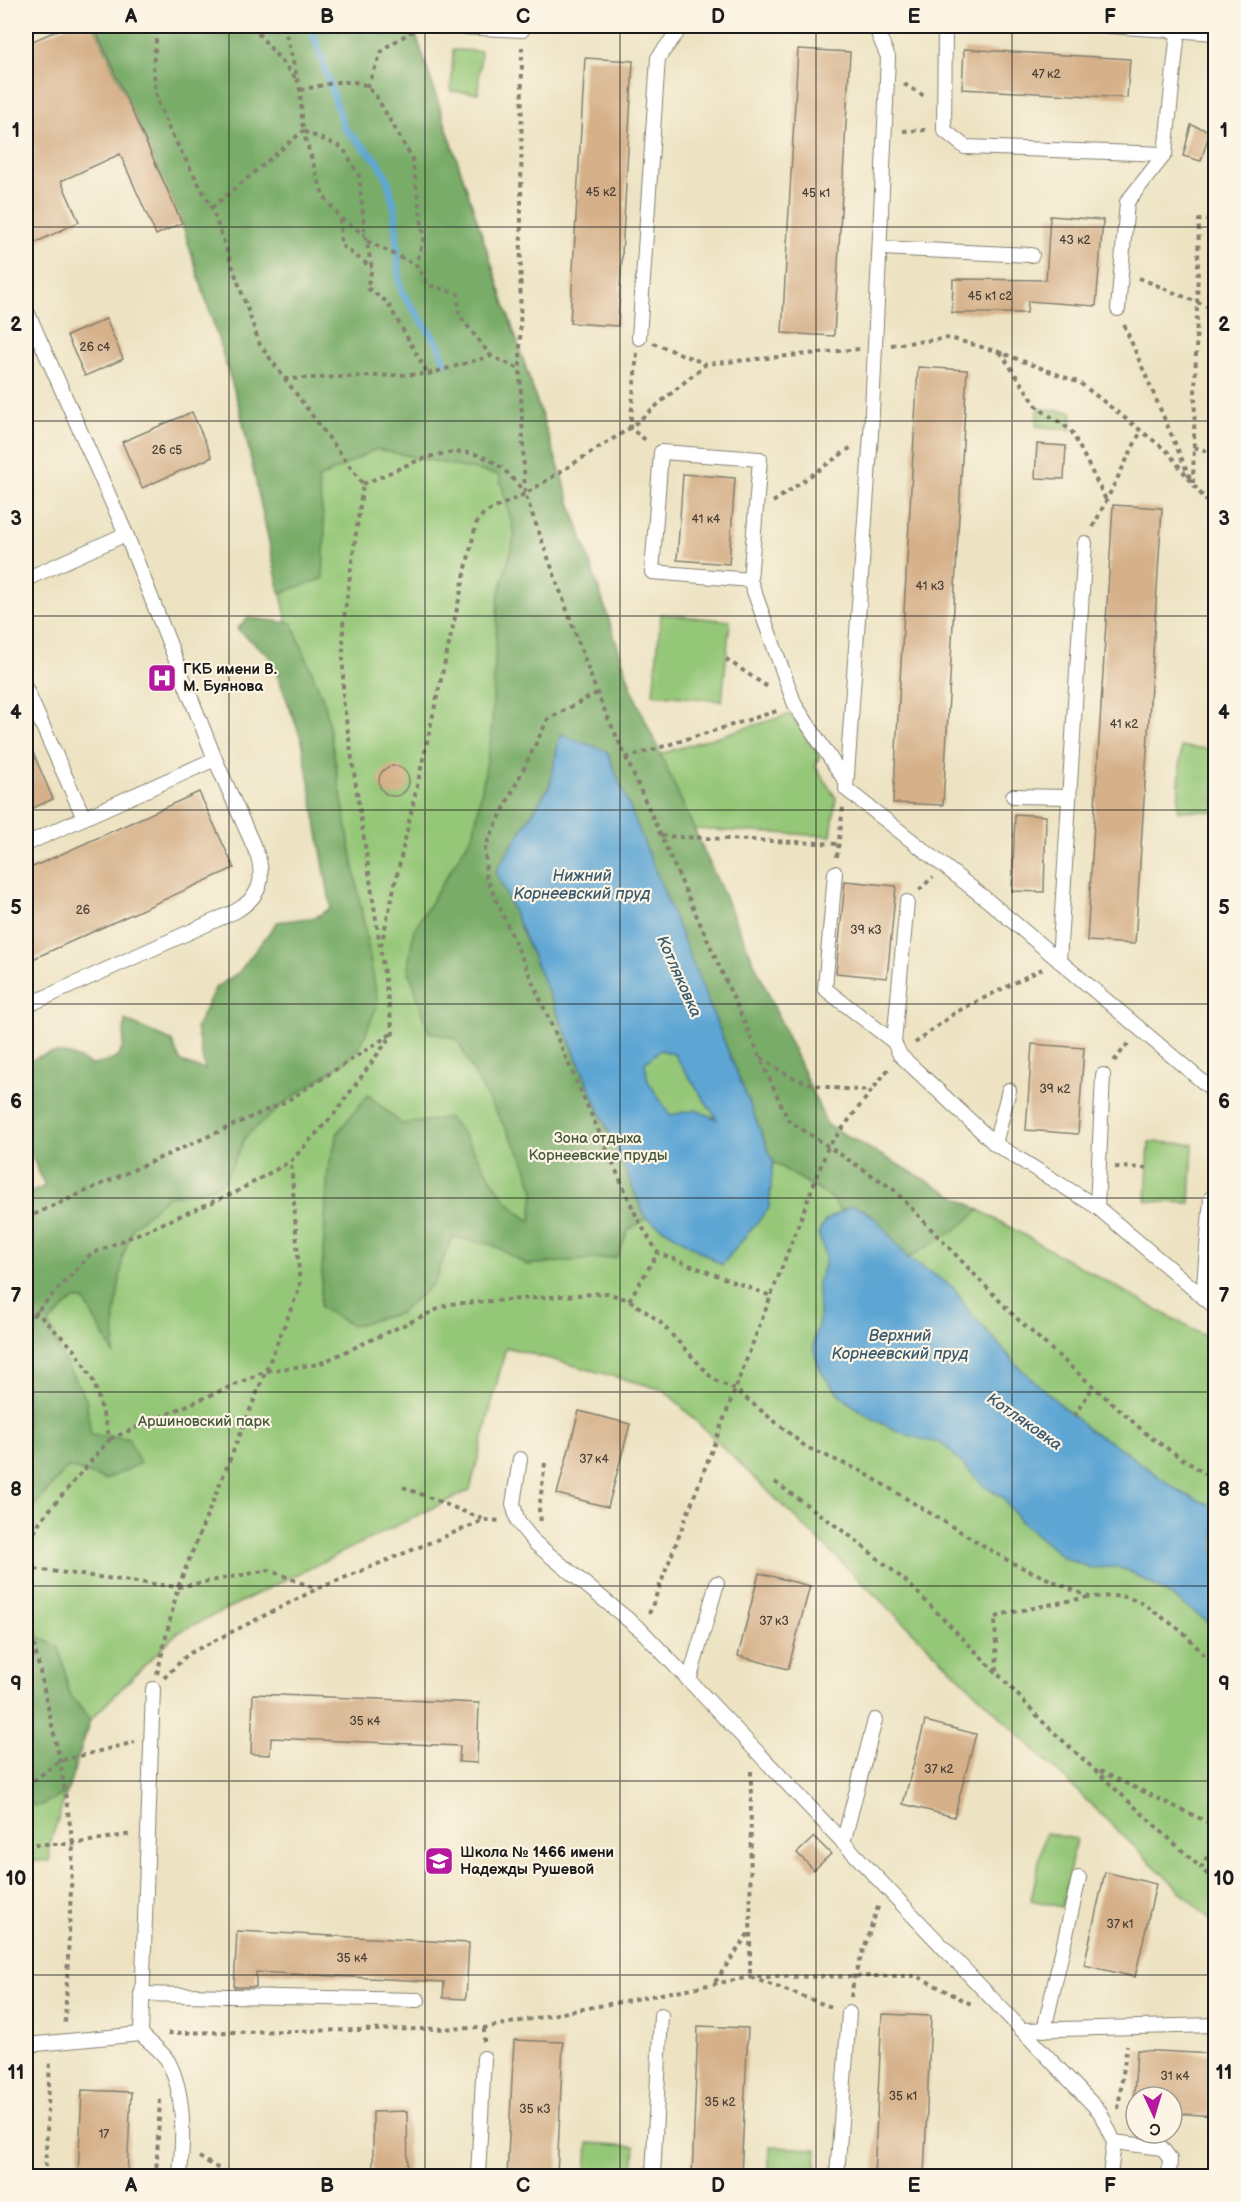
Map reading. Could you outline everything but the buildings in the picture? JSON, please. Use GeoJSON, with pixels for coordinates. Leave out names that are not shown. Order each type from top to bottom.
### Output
{"type":"FeatureCollection","features":[{"type":"Feature","properties":{"kind":"lane"},"geometry":{"type":"LineString","coordinates":[[438,26],[522,28]]}},
{"type":"Feature","properties":{"kind":"lane"},"geometry":{"type":"LineString","coordinates":[[639,338],[658,58],[682,26]]}},
{"type":"Feature","properties":{"kind":"lane"},"geometry":{"type":"LineString","coordinates":[[845,784],[871,434],[885,131],[888,57],[876,26]]}},
{"type":"Feature","properties":{"kind":"lane"},"geometry":{"type":"LineString","coordinates":[[945,26],[944,130],[965,147],[1165,154]]}},
{"type":"Feature","properties":{"kind":"lane"},"geometry":{"type":"LineString","coordinates":[[1108,26],[1215,33]]}},
{"type":"Feature","properties":{"kind":"lane"},"geometry":{"type":"LineString","coordinates":[[1118,309],[1127,202],[1165,154],[1178,31]]}},
{"type":"Feature","properties":{"kind":"lane"},"geometry":{"type":"LineString","coordinates":[[880,248],[1032,255]]}},
{"type":"Feature","properties":{"kind":"lane"},"geometry":{"type":"LineString","coordinates":[[26,309],[126,534],[215,759],[258,856],[262,872],[260,888],[251,902],[26,1006]]}},
{"type":"Feature","properties":{"kind":"lane"},"geometry":{"type":"LineString","coordinates":[[750,580],[651,572],[661,452],[760,459],[750,580],[795,705],[845,784],[1215,1093]]}},
{"type":"Feature","properties":{"kind":"lane"},"geometry":{"type":"LineString","coordinates":[[26,579],[126,534]]}},
{"type":"Feature","properties":{"kind":"lane"},"geometry":{"type":"LineString","coordinates":[[1059,961],[1084,543]]}},
{"type":"Feature","properties":{"kind":"lane"},"geometry":{"type":"LineString","coordinates":[[26,689],[84,818]]}},
{"type":"Feature","properties":{"kind":"lane"},"geometry":{"type":"LineString","coordinates":[[26,844],[215,759]]}},
{"type":"Feature","properties":{"kind":"lane"},"geometry":{"type":"LineString","coordinates":[[1013,796],[1069,797]]}},
{"type":"Feature","properties":{"kind":"lane"},"geometry":{"type":"LineString","coordinates":[[835,873],[825,989],[897,1048],[995,1144],[1097,1207],[1215,1308]]}},
{"type":"Feature","properties":{"kind":"lane"},"geometry":{"type":"LineString","coordinates":[[897,1048],[907,902]]}},
{"type":"Feature","properties":{"kind":"lane"},"geometry":{"type":"LineString","coordinates":[[1097,1207],[1103,1075]]}},
{"type":"Feature","properties":{"kind":"lane"},"geometry":{"type":"LineString","coordinates":[[995,1144],[1009,1090]]}},
{"type":"Feature","properties":{"kind":"lane"},"geometry":{"type":"LineString","coordinates":[[1203,1297],[1210,1198]]}},
{"type":"Feature","properties":{"kind":"lane"},"geometry":{"type":"LineString","coordinates":[[520,1460],[513,1504],[518,1522],[535,1543],[642,1631],[1100,2112],[1114,2142],[1110,2176]]}},
{"type":"Feature","properties":{"kind":"lane"},"geometry":{"type":"LineString","coordinates":[[689,1681],[717,1583]]}},
{"type":"Feature","properties":{"kind":"lane"},"geometry":{"type":"LineString","coordinates":[[153,1689],[141,2034],[167,2059],[179,2089],[183,2147],[180,2176]]}},
{"type":"Feature","properties":{"kind":"lane"},"geometry":{"type":"LineString","coordinates":[[843,1843],[874,1720]]}},
{"type":"Feature","properties":{"kind":"lane"},"geometry":{"type":"LineString","coordinates":[[1044,2030],[1079,1878]]}},
{"type":"Feature","properties":{"kind":"lane"},"geometry":{"type":"LineString","coordinates":[[141,1994],[418,2000]]}},
{"type":"Feature","properties":{"kind":"lane"},"geometry":{"type":"LineString","coordinates":[[837,2176],[849,2013]]}},
{"type":"Feature","properties":{"kind":"lane"},"geometry":{"type":"LineString","coordinates":[[653,2176],[661,2015]]}},
{"type":"Feature","properties":{"kind":"lane"},"geometry":{"type":"LineString","coordinates":[[1022,2030],[1215,2025]]}},
{"type":"Feature","properties":{"kind":"lane"},"geometry":{"type":"LineString","coordinates":[[26,2044],[141,2034]]}},
{"type":"Feature","properties":{"kind":"lane"},"geometry":{"type":"LineString","coordinates":[[478,2176],[484,2058]]}},
{"type":"Feature","properties":{"kind":"lane"},"geometry":{"type":"LineString","coordinates":[[1114,2142],[1162,2148],[1170,2159],[1169,2176]]}},
{"type":"Feature","properties":{"kind":"path"},"geometry":{"type":"LineString","coordinates":[[26,1323],[91,1254],[236,1192],[291,1161],[335,1113],[393,1033],[343,699],[343,625],[363,484],[260,345],[212,208],[170,132],[157,100],[153,65],[158,26]]}},
{"type":"Feature","properties":{"kind":"path"},"geometry":{"type":"LineString","coordinates":[[252,26],[298,82]]}},
{"type":"Feature","properties":{"kind":"path"},"geometry":{"type":"LineString","coordinates":[[284,26],[300,90],[303,131],[323,195],[340,218],[365,235]]}},
{"type":"Feature","properties":{"kind":"path"},"geometry":{"type":"LineString","coordinates":[[368,87],[383,49],[421,26]]}},
{"type":"Feature","properties":{"kind":"path"},"geometry":{"type":"LineString","coordinates":[[522,28],[520,369],[525,494],[597,693],[788,1120],[893,1189],[1015,1317],[1150,1437],[1215,1481]]}},
{"type":"Feature","properties":{"kind":"path"},"geometry":{"type":"LineString","coordinates":[[887,73],[944,109]]}},
{"type":"Feature","properties":{"kind":"path"},"geometry":{"type":"LineString","coordinates":[[300,90],[338,82],[355,82],[368,87],[376,96],[412,158],[424,237],[416,265]]}},
{"type":"Feature","properties":{"kind":"path"},"geometry":{"type":"LineString","coordinates":[[885,131],[944,130]]}},
{"type":"Feature","properties":{"kind":"path"},"geometry":{"type":"LineString","coordinates":[[212,208],[293,137],[303,131]]}},
{"type":"Feature","properties":{"kind":"path"},"geometry":{"type":"LineString","coordinates":[[303,131],[343,148],[359,176],[365,235],[372,268],[367,288],[387,302],[428,374]]}},
{"type":"Feature","properties":{"kind":"path"},"geometry":{"type":"LineString","coordinates":[[340,218],[341,245],[372,268]]}},
{"type":"Feature","properties":{"kind":"path"},"geometry":{"type":"LineString","coordinates":[[1193,484],[1199,220],[1215,221]]}},
{"type":"Feature","properties":{"kind":"path"},"geometry":{"type":"LineString","coordinates":[[366,241],[416,265],[428,285],[458,294],[459,315],[491,356],[520,369]]}},
{"type":"Feature","properties":{"kind":"path"},"geometry":{"type":"LineString","coordinates":[[1121,270],[1215,310]]}},
{"type":"Feature","properties":{"kind":"path"},"geometry":{"type":"LineString","coordinates":[[1118,309],[1193,484]]}},
{"type":"Feature","properties":{"kind":"path"},"geometry":{"type":"LineString","coordinates":[[630,428],[639,338],[706,364],[875,348],[950,338],[999,352],[1080,383],[1167,452],[1215,513]]}},
{"type":"Feature","properties":{"kind":"path"},"geometry":{"type":"LineString","coordinates":[[999,352],[1038,408],[1071,430],[1107,500]]}},
{"type":"Feature","properties":{"kind":"path"},"geometry":{"type":"LineString","coordinates":[[283,379],[428,374],[491,356]]}},
{"type":"Feature","properties":{"kind":"path"},"geometry":{"type":"LineString","coordinates":[[380,950],[476,524],[484,513],[525,494],[630,428],[706,364]]}},
{"type":"Feature","properties":{"kind":"path"},"geometry":{"type":"LineString","coordinates":[[630,428],[661,452]]}},
{"type":"Feature","properties":{"kind":"path"},"geometry":{"type":"LineString","coordinates":[[1084,543],[1141,431]]}},
{"type":"Feature","properties":{"kind":"path"},"geometry":{"type":"LineString","coordinates":[[755,514],[871,434]]}},
{"type":"Feature","properties":{"kind":"path"},"geometry":{"type":"LineString","coordinates":[[1194,447],[1215,454]]}},
{"type":"Feature","properties":{"kind":"path"},"geometry":{"type":"LineString","coordinates":[[363,484],[440,452],[463,452],[484,456],[504,470],[525,494]]}},
{"type":"Feature","properties":{"kind":"path"},"geometry":{"type":"LineString","coordinates":[[726,659],[795,705]]}},
{"type":"Feature","properties":{"kind":"path"},"geometry":{"type":"LineString","coordinates":[[597,693],[548,719],[485,847],[486,877],[638,1220],[658,1253],[771,1296]]}},
{"type":"Feature","properties":{"kind":"path"},"geometry":{"type":"LineString","coordinates":[[626,759],[795,705]]}},
{"type":"Feature","properties":{"kind":"path"},"geometry":{"type":"LineString","coordinates":[[835,873],[845,784]]}},
{"type":"Feature","properties":{"kind":"path"},"geometry":{"type":"LineString","coordinates":[[661,836],[839,844]]}},
{"type":"Feature","properties":{"kind":"path"},"geometry":{"type":"LineString","coordinates":[[907,902],[945,866]]}},
{"type":"Feature","properties":{"kind":"path"},"geometry":{"type":"LineString","coordinates":[[642,1631],[828,1147],[871,1091],[897,1048],[956,1012],[1059,961]]}},
{"type":"Feature","properties":{"kind":"path"},"geometry":{"type":"LineString","coordinates":[[1103,1075],[1140,1029]]}},
{"type":"Feature","properties":{"kind":"path"},"geometry":{"type":"LineString","coordinates":[[26,1218],[287,1101],[393,1033]]}},
{"type":"Feature","properties":{"kind":"path"},"geometry":{"type":"LineString","coordinates":[[759,1055],[786,1076],[803,1082],[820,1087],[871,1091]]}},
{"type":"Feature","properties":{"kind":"path"},"geometry":{"type":"LineString","coordinates":[[153,1689],[178,1587],[300,1287],[291,1161]]}},
{"type":"Feature","properties":{"kind":"path"},"geometry":{"type":"LineString","coordinates":[[1099,1167],[1148,1168]]}},
{"type":"Feature","properties":{"kind":"path"},"geometry":{"type":"LineString","coordinates":[[629,1300],[658,1253]]}},
{"type":"Feature","properties":{"kind":"path"},"geometry":{"type":"LineString","coordinates":[[26,1549],[40,1521],[110,1439],[266,1371],[319,1364],[449,1304],[606,1293],[629,1300],[659,1322],[713,1379],[736,1390],[806,1447],[861,1471],[1012,1563],[1089,1597]]}},
{"type":"Feature","properties":{"kind":"path"},"geometry":{"type":"LineString","coordinates":[[26,1313],[35,1311]]}},
{"type":"Feature","properties":{"kind":"path"},"geometry":{"type":"LineString","coordinates":[[35,1311],[75,1350],[94,1383],[110,1439]]}},
{"type":"Feature","properties":{"kind":"path"},"geometry":{"type":"LineString","coordinates":[[1074,1416],[1094,1385]]}},
{"type":"Feature","properties":{"kind":"path"},"geometry":{"type":"LineString","coordinates":[[775,1482],[850,1536],[908,1583],[1046,1725],[1215,1883]]}},
{"type":"Feature","properties":{"kind":"path"},"geometry":{"type":"LineString","coordinates":[[403,1487],[485,1520],[518,1522]]}},
{"type":"Feature","properties":{"kind":"path"},"geometry":{"type":"LineString","coordinates":[[153,1689],[188,1653],[317,1589],[485,1520]]}},
{"type":"Feature","properties":{"kind":"path"},"geometry":{"type":"LineString","coordinates":[[26,1568],[178,1587],[270,1570],[317,1589]]}},
{"type":"Feature","properties":{"kind":"path"},"geometry":{"type":"LineString","coordinates":[[997,1673],[994,1618],[1003,1614],[1089,1597],[1122,1596],[1139,1601],[1183,1632],[1215,1668]]}},
{"type":"Feature","properties":{"kind":"path"},"geometry":{"type":"LineString","coordinates":[[26,1609],[60,1761],[73,1844],[45,2176]]}},
{"type":"Feature","properties":{"kind":"path"},"geometry":{"type":"LineString","coordinates":[[26,1786],[60,1761],[151,1738]]}},
{"type":"Feature","properties":{"kind":"path"},"geometry":{"type":"LineString","coordinates":[[750,1977],[751,1746]]}},
{"type":"Feature","properties":{"kind":"path"},"geometry":{"type":"LineString","coordinates":[[1096,1770],[1215,1826]]}},
{"type":"Feature","properties":{"kind":"path"},"geometry":{"type":"LineString","coordinates":[[26,1844],[73,1844],[148,1831]]}},
{"type":"Feature","properties":{"kind":"path"},"geometry":{"type":"LineString","coordinates":[[1201,1868],[1215,1841]]}},
{"type":"Feature","properties":{"kind":"path"},"geometry":{"type":"LineString","coordinates":[[750,1977],[849,2013],[854,1978],[885,1886]]}},
{"type":"Feature","properties":{"kind":"path"},"geometry":{"type":"LineString","coordinates":[[715,1983],[750,1931]]}},
{"type":"Feature","properties":{"kind":"path"},"geometry":{"type":"LineString","coordinates":[[141,2034],[484,2028],[750,1977],[917,1976],[980,2009]]}},
{"type":"Feature","properties":{"kind":"path"},"geometry":{"type":"LineString","coordinates":[[1114,2142],[1127,2039]]}},
{"type":"Feature","properties":{"kind":"path"},"geometry":{"type":"LineString","coordinates":[[156,2176],[161,2089]]}},
{"type":"Feature","properties":{"kind":"path"},"geometry":{"type":"LineString","coordinates":[[183,2147],[231,2176]]}},
{"type":"Feature","properties":{"kind":"green space"},"geometry":{"type":"Polygon","coordinates":[[[94,26],[413,26],[633,693],[660,754],[791,714],[820,757],[815,766],[836,798],[831,836],[694,829],[827,1125],[1215,1342],[1215,1925],[664,1390],[506,1347],[470,1490],[177,1633],[90,1720],[49,1847],[50,1861],[26,1860],[26,1203],[372,1006],[240,409],[182,223],[94,26]]]}},
{"type":"Feature","properties":{"kind":"green space","name":"Зона отдыха Корнеевские пруды"},"geometry":{"type":"Polygon","coordinates":[[[94,26],[413,26],[633,693],[827,1125],[980,1210],[953,1232],[908,1258],[869,1215],[852,1206],[840,1211],[833,1199],[773,1162],[607,752],[560,734],[550,785],[496,871],[646,1218],[628,1231],[617,1257],[527,1265],[493,1245],[452,1237],[434,1283],[400,1313],[352,1326],[320,1307],[328,1169],[338,1132],[368,1095],[402,1124],[449,1118],[460,1130],[507,1201],[531,1221],[534,1191],[523,1158],[476,1078],[457,1039],[429,1032],[408,968],[414,929],[474,832],[491,739],[498,598],[515,535],[499,475],[376,449],[318,479],[325,532],[323,579],[280,593],[240,409],[182,223],[94,26]]]}},
{"type":"Feature","properties":{"kind":"green space"},"geometry":{"type":"Polygon","coordinates":[[[453,50],[481,51],[478,93],[451,91],[453,50]]]}},
{"type":"Feature","properties":{"kind":"green space"},"geometry":{"type":"Polygon","coordinates":[[[1038,408],[1072,412],[1071,430],[1036,426],[1038,408]]]}},
{"type":"Feature","properties":{"kind":"green space"},"geometry":{"type":"Polygon","coordinates":[[[661,614],[730,621],[722,701],[653,694],[661,614]]]}},
{"type":"Feature","properties":{"kind":"green space"},"geometry":{"type":"Polygon","coordinates":[[[248,618],[292,623],[325,704],[378,1003],[362,1043],[349,1059],[286,1102],[246,1136],[224,1182],[192,1194],[168,1196],[133,1227],[123,1256],[115,1316],[114,1354],[84,1300],[73,1300],[49,1323],[60,1353],[86,1399],[91,1435],[128,1438],[140,1464],[105,1480],[68,1467],[30,1511],[26,1509],[26,1195],[45,1186],[26,1143],[26,1063],[51,1053],[74,1056],[91,1065],[111,1060],[120,1053],[125,1020],[172,1041],[181,1062],[205,1070],[196,1028],[215,988],[239,972],[277,922],[316,917],[331,908],[302,741],[268,655],[237,629],[248,618]]]}},
{"type":"Feature","properties":{"kind":"green space"},"geometry":{"type":"Polygon","coordinates":[[[1181,747],[1215,749],[1215,812],[1178,810],[1181,747]]]}},
{"type":"Feature","properties":{"kind":"green space"},"geometry":{"type":"Polygon","coordinates":[[[1149,1142],[1193,1144],[1190,1203],[1146,1201],[1149,1142]]]}},
{"type":"Feature","properties":{"kind":"green space"},"geometry":{"type":"Polygon","coordinates":[[[26,1625],[32,1633],[58,1647],[65,1669],[68,1692],[90,1720],[67,1793],[36,1807],[26,1800],[26,1625]]]}},
{"type":"Feature","properties":{"kind":"green space"},"geometry":{"type":"Polygon","coordinates":[[[1045,1833],[1076,1839],[1062,1907],[1031,1900],[1045,1833]]]}},
{"type":"Feature","properties":{"kind":"green space"},"geometry":{"type":"Polygon","coordinates":[[[588,2143],[635,2146],[633,2176],[586,2176],[588,2143]]]}},
{"type":"Feature","properties":{"kind":"green space"},"geometry":{"type":"Polygon","coordinates":[[[770,2147],[817,2149],[816,2176],[768,2176],[770,2147]]]}},
{"type":"Feature","properties":{"kind":"water","name":"Нижний Корнеевский пруд"},"geometry":{"type":"Polygon","coordinates":[[[560,734],[607,751],[773,1162],[769,1208],[722,1265],[646,1218],[496,871],[550,785],[560,734]],[[660,1050],[645,1063],[648,1081],[670,1115],[696,1110],[717,1119],[674,1054],[660,1050]]]}},
{"type":"Feature","properties":{"kind":"water","name":"Верхний Корнеевский пруд"},"geometry":{"type":"Polygon","coordinates":[[[852,1205],[864,1210],[878,1221],[908,1258],[953,1287],[968,1310],[1023,1371],[1090,1431],[1113,1443],[1180,1492],[1215,1507],[1215,1627],[1173,1597],[1129,1571],[1117,1567],[1091,1568],[1063,1557],[1020,1521],[1002,1497],[984,1486],[942,1443],[924,1440],[881,1423],[841,1396],[826,1379],[817,1360],[814,1341],[819,1319],[818,1282],[825,1261],[818,1234],[825,1221],[852,1205]]]}},
{"type":"Feature","properties":{"kind":"waterway","name":"Котляковка"},"geometry":{"type":"LineString","coordinates":[[311,26],[344,128],[378,161],[386,176],[395,209],[399,281],[403,294],[438,344],[445,362]]}},
{"type":"Feature","properties":{"kind":"place","name":"ГКБ имени В. М. Буянова"},"geometry":{"type":"Point","coordinates":[162,678]}},
{"type":"Feature","properties":{"kind":"place","name":"Школа № 1466 имени Надежды Рушевой"},"geometry":{"type":"Point","coordinates":[439,1861]}},
{"type":"Feature","properties":{"kind":"park label","name":"Аршиновский парк"},"geometry":{"type":"Point","coordinates":[204,1421]}}]}
